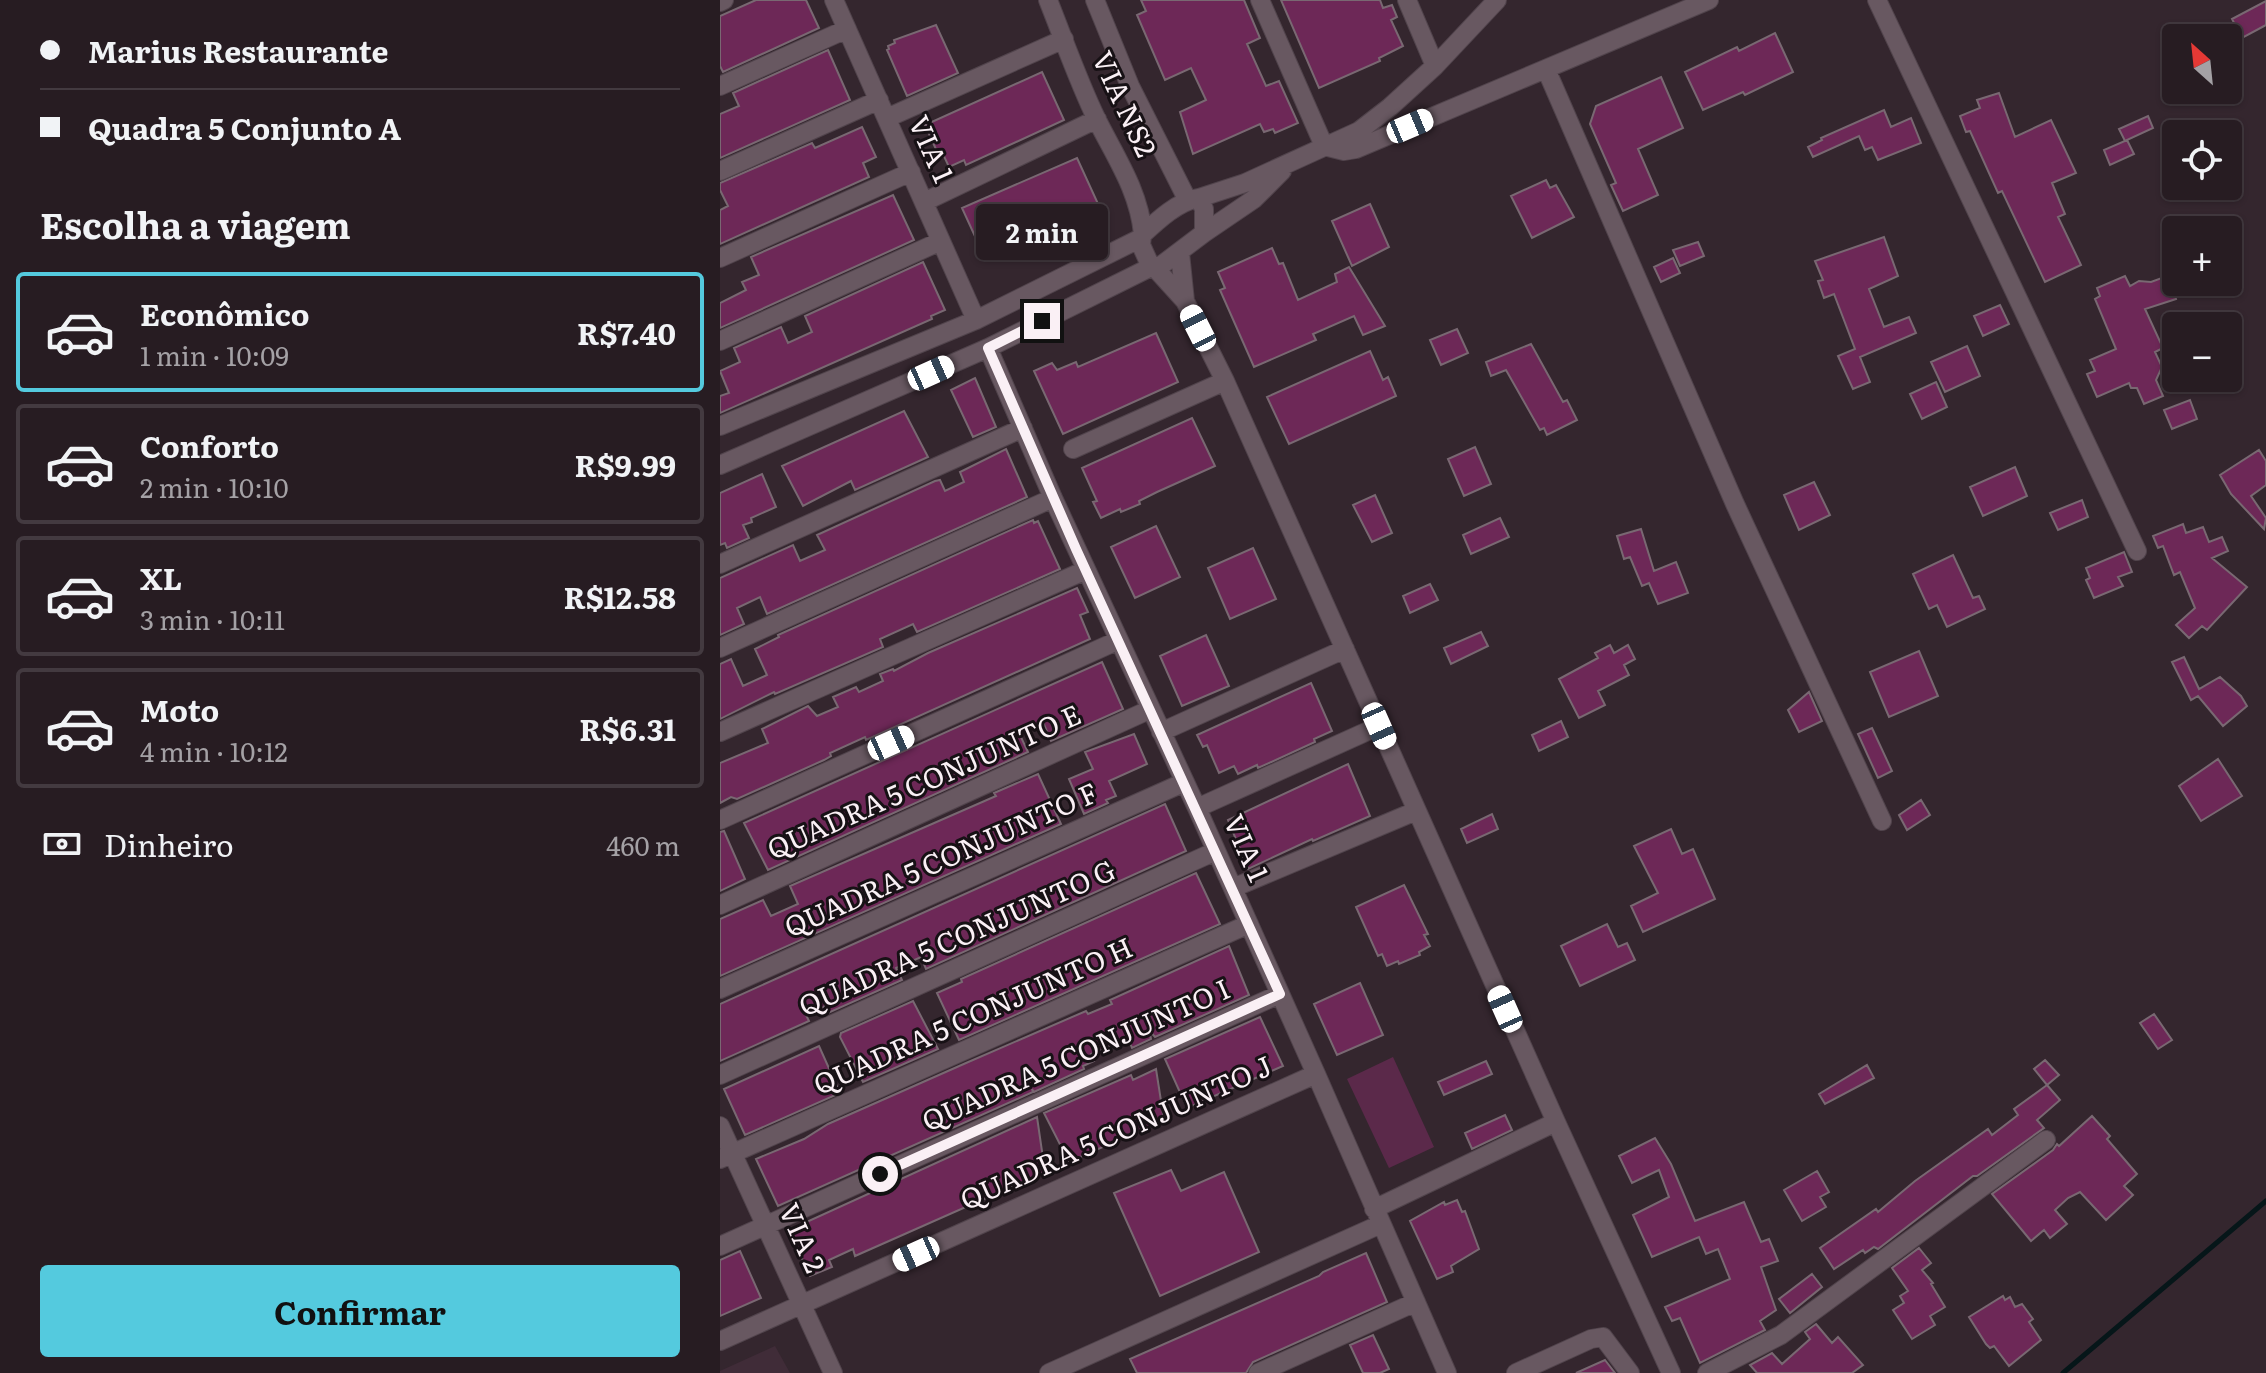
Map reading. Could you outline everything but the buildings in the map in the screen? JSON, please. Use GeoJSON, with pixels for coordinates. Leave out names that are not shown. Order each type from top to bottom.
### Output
{"type":"FeatureCollection","features":[{"type":"Feature","properties":{"kind":"street","name":"VIA 1"},"geometry":{"type":"LineString","coordinates":[[834,0],[976,320]]}},
{"type":"Feature","properties":{"kind":"street","name":"VIA NS2"},"geometry":{"type":"LineString","coordinates":[[1048,0],[1097,119],[1124,169],[1141,210],[1141,245],[1153,268]]}},
{"type":"Feature","properties":{"kind":"street","name":"VIA NS2"},"geometry":{"type":"LineString","coordinates":[[1095,0],[1130,86],[1193,200],[1204,209],[1204,233]]}},
{"type":"Feature","properties":{"kind":"street"},"geometry":{"type":"LineString","coordinates":[[1260,0],[1324,146]]}},
{"type":"Feature","properties":{"kind":"street"},"geometry":{"type":"LineString","coordinates":[[1407,0],[1435,66]]}},
{"type":"Feature","properties":{"kind":"street"},"geometry":{"type":"LineString","coordinates":[[722,426],[976,320],[1142,236],[1193,200],[1245,183],[1359,131],[1435,66],[1497,0]]}},
{"type":"Feature","properties":{"kind":"street"},"geometry":{"type":"LineString","coordinates":[[1324,146],[1344,151],[1356,149],[1709,0]]}},
{"type":"Feature","properties":{"kind":"street"},"geometry":{"type":"LineString","coordinates":[[1877,0],[2137,551]]}},
{"type":"Feature","properties":{"kind":"street"},"geometry":{"type":"LineString","coordinates":[[720,86],[847,29]]}},
{"type":"Feature","properties":{"kind":"street"},"geometry":{"type":"LineString","coordinates":[[887,118],[1064,39]]}},
{"type":"Feature","properties":{"kind":"street"},"geometry":{"type":"LineString","coordinates":[[1546,69],[1735,504],[1882,821]]}},
{"type":"Feature","properties":{"kind":"street"},"geometry":{"type":"LineString","coordinates":[[720,171],[879,100]]}},
{"type":"Feature","properties":{"kind":"street"},"geometry":{"type":"LineString","coordinates":[[924,202],[1097,119]]}},
{"type":"Feature","properties":{"kind":"street"},"geometry":{"type":"LineString","coordinates":[[724,458],[988,348],[1153,268],[1180,253],[1254,199],[1296,158]]}},
{"type":"Feature","properties":{"kind":"street"},"geometry":{"type":"LineString","coordinates":[[720,258],[911,172]]}},
{"type":"Feature","properties":{"kind":"street"},"geometry":{"type":"LineString","coordinates":[[720,341],[941,241]]}},
{"type":"Feature","properties":{"kind":"street"},"geometry":{"type":"LineString","coordinates":[[1180,253],[1185,301]]}},
{"type":"Feature","properties":{"kind":"street"},"geometry":{"type":"LineString","coordinates":[[1153,268],[1185,301],[1225,381],[1671,1373]]}},
{"type":"Feature","properties":{"kind":"street","name":"VIA 1"},"geometry":{"type":"LineString","coordinates":[[988,348],[1053,498],[1316,1074],[1416,1302],[1441,1371]]}},
{"type":"Feature","properties":{"kind":"street"},"geometry":{"type":"LineString","coordinates":[[1073,449],[1225,381]]}},
{"type":"Feature","properties":{"kind":"street"},"geometry":{"type":"LineString","coordinates":[[720,564],[1023,428]]}},
{"type":"Feature","properties":{"kind":"street"},"geometry":{"type":"LineString","coordinates":[[720,648],[1053,498]]}},
{"type":"Feature","properties":{"kind":"street"},"geometry":{"type":"LineString","coordinates":[[720,732],[1086,570]]}},
{"type":"Feature","properties":{"kind":"street"},"geometry":{"type":"LineString","coordinates":[[720,820],[1119,640]]}},
{"type":"Feature","properties":{"kind":"street"},"geometry":{"type":"LineString","coordinates":[[1161,732],[1345,649]]}},
{"type":"Feature","properties":{"kind":"street","name":"QUADRA 5 CONJUNTO E"},"geometry":{"type":"LineString","coordinates":[[720,905],[1151,709]]}},
{"type":"Feature","properties":{"kind":"street"},"geometry":{"type":"LineString","coordinates":[[1197,808],[1379,726]]}},
{"type":"Feature","properties":{"kind":"street","name":"QUADRA 5 CONJUNTO F"},"geometry":{"type":"LineString","coordinates":[[720,989],[1185,782]]}},
{"type":"Feature","properties":{"kind":"street"},"geometry":{"type":"LineString","coordinates":[[1233,888],[1416,811]]}},
{"type":"Feature","properties":{"kind":"street","name":"QUADRA 5 CONJUNTO G"},"geometry":{"type":"LineString","coordinates":[[720,1075],[1216,851]]}},
{"type":"Feature","properties":{"kind":"street","name":"QUADRA 5 CONJUNTO H"},"geometry":{"type":"LineString","coordinates":[[726,1156],[1249,924]]}},
{"type":"Feature","properties":{"kind":"street","name":"QUADRA 5 CONJUNTO I"},"geometry":{"type":"LineString","coordinates":[[720,1246],[1280,994]]}},
{"type":"Feature","properties":{"kind":"street","name":"QUADRA 5 CONJUNTO J"},"geometry":{"type":"LineString","coordinates":[[720,1341],[1316,1074]]}},
{"type":"Feature","properties":{"kind":"street"},"geometry":{"type":"LineString","coordinates":[[1049,1373],[1378,1216],[1556,1122]]}},
{"type":"Feature","properties":{"kind":"street","name":"VIA 2"},"geometry":{"type":"LineString","coordinates":[[720,1126],[726,1156],[765,1225],[833,1373]]}},
{"type":"Feature","properties":{"kind":"street"},"geometry":{"type":"LineString","coordinates":[[1707,1373],[1781,1335],[2046,1140]]}},
{"type":"Feature","properties":{"kind":"street"},"geometry":{"type":"LineString","coordinates":[[1258,1373],[1416,1302]]}},
{"type":"Feature","properties":{"kind":"street"},"geometry":{"type":"LineString","coordinates":[[1516,1373],[1591,1339],[1603,1337],[1630,1373]]}},
{"type":"Feature","properties":{"kind":"shaded area"},"geometry":{"type":"Polygon","coordinates":[[[1393,1057],[1434,1147],[1389,1168],[1347,1079],[1393,1057]]]}},
{"type":"Feature","properties":{"kind":"shaded area"},"geometry":{"type":"Polygon","coordinates":[[[775,1346],[790,1373],[720,1373],[720,1371],[775,1346]]]}},
{"type":"Feature","properties":{"kind":"waterway"},"geometry":{"type":"LineString","coordinates":[[2063,1373],[2266,1201]]}},
{"type":"Feature","properties":{"kind":"route"},"geometry":{"type":"LineString","coordinates":[[880,1174],[1280,994],[1076,549],[988,348],[1042,321]]}}]}
